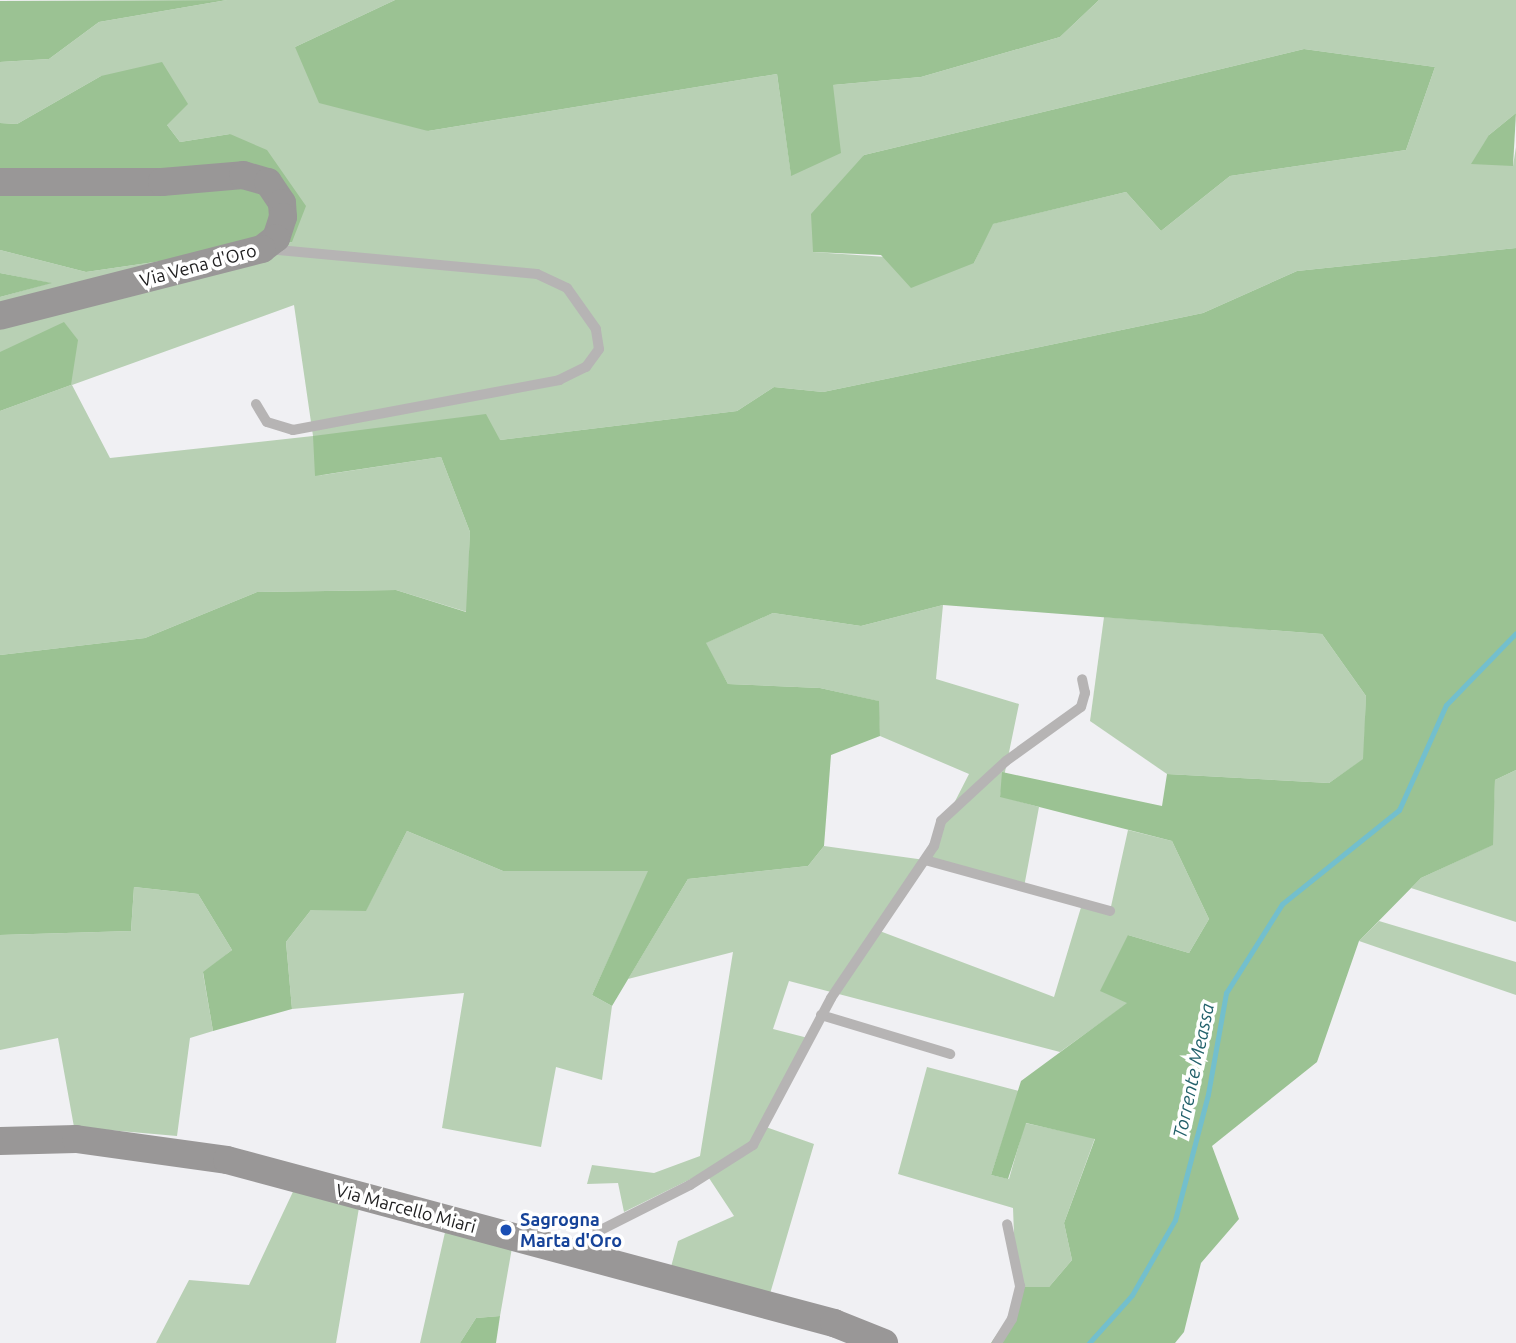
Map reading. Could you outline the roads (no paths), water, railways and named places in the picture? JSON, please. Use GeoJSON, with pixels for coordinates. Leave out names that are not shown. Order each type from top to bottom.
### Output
{"type":"FeatureCollection","features":[{"type":"Feature","properties":{"kind":"main road","name":"Via Vena d'Oro"},"geometry":{"type":"LineString","coordinates":[[0,182],[258,177],[276,191],[283,217],[276,238],[262,249],[0,316]]}},
{"type":"Feature","properties":{"kind":"main road","name":"Via Marcello Miari"},"geometry":{"type":"LineString","coordinates":[[0,1141],[76,1139],[177,1149],[834,1323],[884,1343]]}},
{"type":"Feature","properties":{"kind":"lane"},"geometry":{"type":"LineString","coordinates":[[256,404],[267,422],[293,430],[559,380],[586,367],[598,349],[596,328],[567,288],[537,274],[262,249]]}},
{"type":"Feature","properties":{"kind":"lane"},"geometry":{"type":"LineString","coordinates":[[555,1248],[582,1242],[735,1160],[753,1145],[821,1016],[859,952],[925,860],[941,821],[1040,733],[1081,707],[1085,693],[1082,679]]}},
{"type":"Feature","properties":{"kind":"lane"},"geometry":{"type":"LineString","coordinates":[[925,860],[1110,911]]}},
{"type":"Feature","properties":{"kind":"lane"},"geometry":{"type":"LineString","coordinates":[[821,1016],[950,1054]]}},
{"type":"Feature","properties":{"kind":"lane"},"geometry":{"type":"LineString","coordinates":[[997,1343],[1012,1319],[1020,1286],[1007,1224]]}},
{"type":"Feature","properties":{"kind":"waterway","name":"Torrente Meassa"},"geometry":{"type":"LineString","coordinates":[[1089,1343],[1132,1295],[1175,1220],[1208,1094],[1226,993],[1282,904],[1399,810],[1446,705],[1516,633]]}},
{"type":"Feature","properties":{"kind":"place","name":"Sagrogna Marta d'Oro"},"geometry":{"type":"Point","coordinates":[506,1230]}}]}
